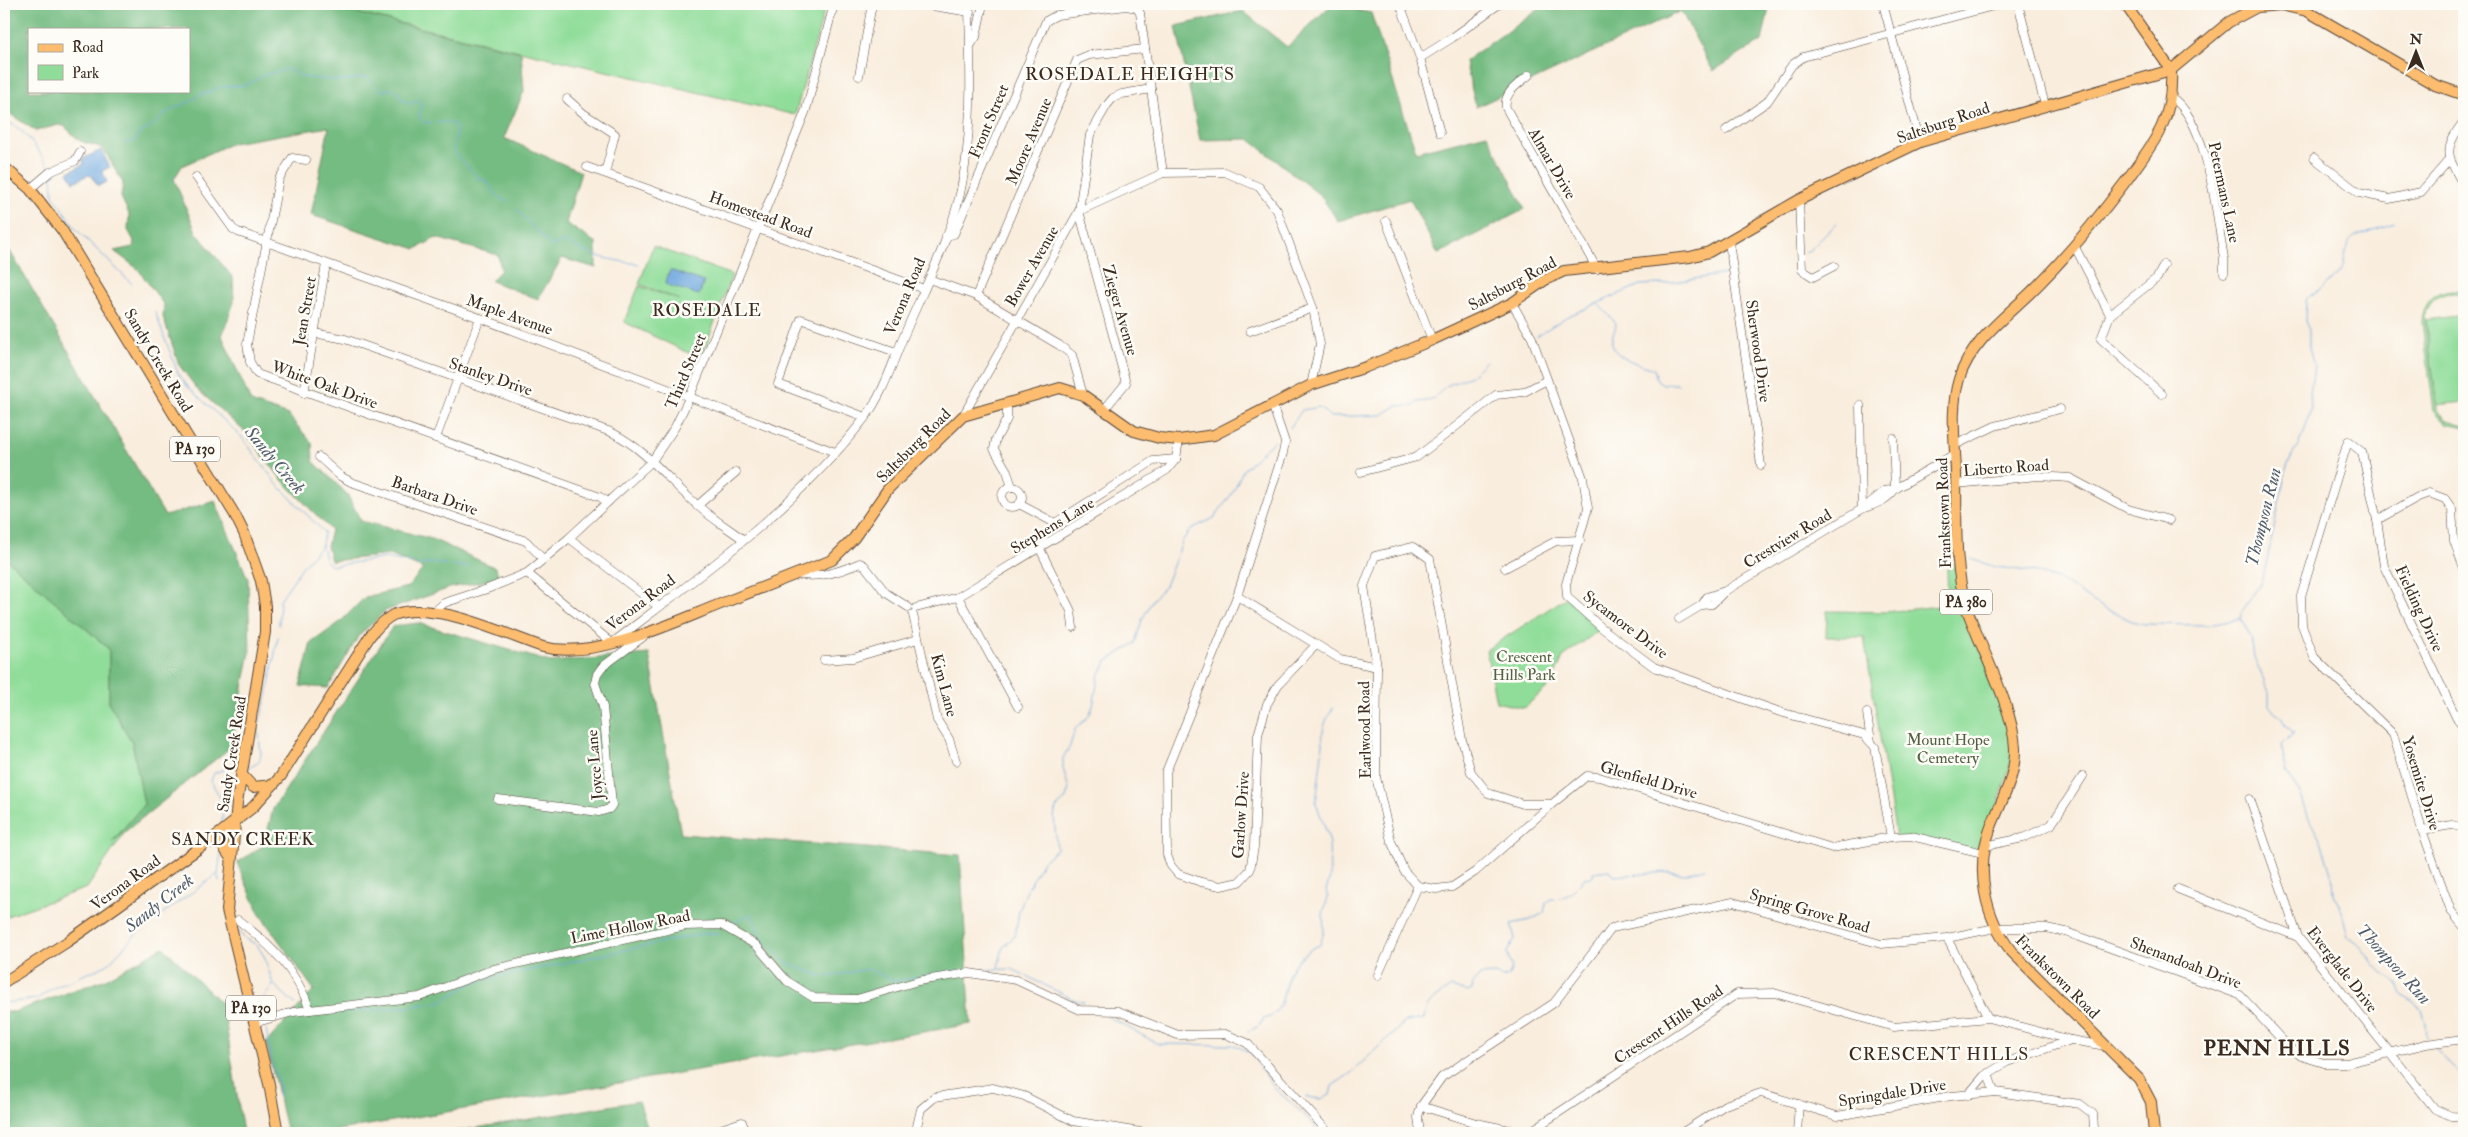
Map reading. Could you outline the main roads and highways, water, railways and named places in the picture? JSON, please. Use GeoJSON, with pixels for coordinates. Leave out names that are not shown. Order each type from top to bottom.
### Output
{"type":"FeatureCollection","features":[{"type":"Feature","properties":{"kind":"main road"},"geometry":{"type":"LineString","coordinates":[[2125,4],[2171,70]]}},
{"type":"Feature","properties":{"kind":"main road","name":"Saltsburg Road"},"geometry":{"type":"LineString","coordinates":[[612,643],[649,633],[832,560],[854,538],[888,488],[963,416],[1060,388],[1083,395],[1103,411],[1134,431],[1159,438],[1179,440],[1214,436],[1311,386],[1366,367],[1432,340],[1512,303],[1556,274],[1564,271],[1597,269],[1690,257],[1709,252],[1799,200],[1920,142],[2171,70],[2229,22],[2249,10],[2266,4],[2281,5],[2307,12],[2435,85],[2464,95]]}},
{"type":"Feature","properties":{"kind":"main road","name":"Frankstown Road"},"geometry":{"type":"LineString","coordinates":[[2154,1133],[2153,1111],[2145,1088],[2133,1072],[2012,952],[1995,928],[1985,889],[1984,850],[2013,773],[2014,742],[2006,711],[1966,606],[1958,557],[1955,399],[1959,379],[1967,360],[1984,336],[2075,247],[2152,144],[2162,127],[2171,97],[2171,70]]}},
{"type":"Feature","properties":{"kind":"main road","name":"Sandy Creek Road"},"geometry":{"type":"LineString","coordinates":[[4,167],[30,189],[62,230],[230,507],[244,533],[256,564],[265,606],[264,646],[234,823]]}},
{"type":"Feature","properties":{"kind":"main road","name":"Verona Road"},"geometry":{"type":"LineString","coordinates":[[4,982],[67,942],[219,839],[274,785],[376,629],[387,618],[402,613],[433,613],[461,619],[551,649],[568,650],[612,643]]}},
{"type":"Feature","properties":{"kind":"main road"},"geometry":{"type":"LineString","coordinates":[[241,774],[253,787],[274,785]]}},
{"type":"Feature","properties":{"kind":"main road","name":"PA 130"},"geometry":{"type":"LineString","coordinates":[[234,823],[230,857],[228,917],[269,1084],[278,1133]]}},
{"type":"Feature","properties":{"kind":"main road"},"geometry":{"type":"LineString","coordinates":[[219,839],[230,857]]}},
{"type":"Feature","properties":{"kind":"water"},"geometry":{"type":"Polygon","coordinates":[[[101,150],[110,167],[102,171],[107,182],[98,186],[92,176],[88,175],[74,182],[68,172],[84,164],[82,159],[101,150]]]}},
{"type":"Feature","properties":{"kind":"water"},"geometry":{"type":"Polygon","coordinates":[[[670,270],[704,282],[699,295],[665,284],[670,270]]]}},
{"type":"Feature","properties":{"kind":"waterway"},"geometry":{"type":"LineString","coordinates":[[125,143],[135,141],[139,133],[172,109],[192,100],[200,94],[208,93],[220,87],[246,85],[265,75],[288,69],[302,77],[341,81],[366,77],[382,91],[389,89],[397,91],[401,99],[411,104],[419,100],[422,103],[419,116],[425,123],[448,122],[455,125],[456,134],[453,151],[478,178],[487,181],[497,196],[508,202]]}},
{"type":"Feature","properties":{"kind":"waterway","name":"Sandy Creek"},"geometry":{"type":"LineString","coordinates":[[4,121],[12,124],[24,134],[35,146],[49,167]]}},
{"type":"Feature","properties":{"kind":"waterway","name":"Sandy Creek"},"geometry":{"type":"LineString","coordinates":[[57,174],[52,176],[53,195],[76,229],[132,284]]}},
{"type":"Feature","properties":{"kind":"waterway"},"geometry":{"type":"LineString","coordinates":[[516,209],[551,246],[566,241],[591,254],[638,264]]}},
{"type":"Feature","properties":{"kind":"waterway"},"geometry":{"type":"LineString","coordinates":[[1805,252],[1810,250],[1837,223]]}},
{"type":"Feature","properties":{"kind":"waterway","name":"Thompson Run"},"geometry":{"type":"LineString","coordinates":[[2394,223],[2354,237],[2348,243],[2343,266],[2339,273],[2321,290],[2309,296],[2306,300],[2305,321],[2309,330],[2309,348],[2314,366],[2310,393],[2311,408],[2304,433],[2287,466],[2266,565],[2260,584],[2243,610],[2241,619],[2251,637],[2254,657],[2269,692],[2269,706],[2294,733],[2281,745],[2287,773],[2300,793],[2310,821],[2321,841],[2332,877],[2333,894],[2342,911],[2348,937],[2361,946],[2376,967],[2396,982],[2402,994],[2422,1010],[2426,1023],[2427,1038]]}},
{"type":"Feature","properties":{"kind":"waterway"},"geometry":{"type":"LineString","coordinates":[[1537,336],[1566,317],[1640,285],[1662,284],[1725,274],[1731,271]]}},
{"type":"Feature","properties":{"kind":"waterway"},"geometry":{"type":"LineString","coordinates":[[1597,303],[1616,323],[1612,338],[1612,345],[1615,351],[1627,359],[1654,369],[1657,380],[1663,384],[1678,384]]}},
{"type":"Feature","properties":{"kind":"waterway","name":"Sandy Creek"},"geometry":{"type":"LineString","coordinates":[[155,312],[178,373],[189,388],[241,436],[276,483],[324,532],[322,545],[302,567],[280,600],[279,625]]}},
{"type":"Feature","properties":{"kind":"waterway"},"geometry":{"type":"LineString","coordinates":[[1290,428],[1302,410],[1320,407],[1330,417],[1382,415],[1396,406],[1412,406],[1418,402],[1434,398],[1446,386],[1471,376],[1486,361]]}},
{"type":"Feature","properties":{"kind":"waterway"},"geometry":{"type":"LineString","coordinates":[[998,968],[1003,947],[1015,936],[1019,911],[1028,888],[1043,861],[1057,849],[1054,817],[1056,808],[1065,800],[1069,789],[1063,768],[1063,758],[1070,746],[1075,729],[1089,716],[1093,706],[1099,675],[1106,662],[1135,643],[1142,620],[1153,599],[1165,586],[1183,540],[1191,529],[1214,518],[1233,492],[1243,470],[1274,441]]}},
{"type":"Feature","properties":{"kind":"waterway"},"geometry":{"type":"LineString","coordinates":[[322,545],[325,560],[332,566],[386,558],[419,565],[432,563],[469,567]]}},
{"type":"Feature","properties":{"kind":"waterway"},"geometry":{"type":"LineString","coordinates":[[1970,559],[1996,567],[2037,572],[2060,580],[2107,610],[2144,624],[2209,625],[2240,619]]}},
{"type":"Feature","properties":{"kind":"waterway","name":"Sandy Creek"},"geometry":{"type":"LineString","coordinates":[[249,768],[259,762],[261,754],[258,726],[267,696],[278,637]]}},
{"type":"Feature","properties":{"kind":"waterway"},"geometry":{"type":"LineString","coordinates":[[1248,1032],[1260,1025],[1263,1019],[1270,1017],[1276,1012],[1280,1006],[1291,970],[1304,955],[1320,945],[1324,932],[1323,913],[1328,898],[1326,891],[1330,877],[1329,839],[1316,803],[1323,729],[1333,708]]}},
{"type":"Feature","properties":{"kind":"waterway","name":"Sandy Creek"},"geometry":{"type":"LineString","coordinates":[[222,825],[223,803],[211,781],[214,773],[234,766]]}},
{"type":"Feature","properties":{"kind":"waterway","name":"Sandy Creek"},"geometry":{"type":"LineString","coordinates":[[4,1003],[37,999],[53,988],[107,965],[142,928],[218,874],[221,851]]}},
{"type":"Feature","properties":{"kind":"waterway"},"geometry":{"type":"LineString","coordinates":[[1306,1097],[1321,1099],[1330,1095],[1332,1086],[1351,1073],[1405,1022],[1424,1019],[1430,1004],[1451,987],[1467,992],[1472,990],[1473,983],[1480,975],[1495,974],[1503,978],[1509,976],[1512,968],[1507,952],[1515,939],[1511,924],[1530,920],[1544,913],[1546,903],[1551,899],[1566,896],[1584,878],[1593,877],[1593,872],[1609,870],[1613,876],[1669,872],[1685,874],[1705,868]]}},
{"type":"Feature","properties":{"kind":"waterway","name":"Sandy Creek"},"geometry":{"type":"LineString","coordinates":[[218,875],[219,882]]}},
{"type":"Feature","properties":{"kind":"waterway"},"geometry":{"type":"LineString","coordinates":[[732,924],[751,913],[762,940],[787,963],[824,977],[868,969],[895,981],[961,970]]}},
{"type":"Feature","properties":{"kind":"waterway"},"geometry":{"type":"LineString","coordinates":[[239,930],[243,937],[257,945],[264,956],[273,984],[295,1004]]}},
{"type":"Feature","properties":{"kind":"waterway"},"geometry":{"type":"LineString","coordinates":[[310,1014],[402,1008],[440,1002],[474,982],[706,933],[719,934]]}},
{"type":"Feature","properties":{"kind":"waterway"},"geometry":{"type":"LineString","coordinates":[[973,970],[1012,969],[1073,999],[1084,1002]]}},
{"type":"Feature","properties":{"kind":"waterway"},"geometry":{"type":"LineString","coordinates":[[262,1010],[260,1003],[273,985]]}},
{"type":"Feature","properties":{"kind":"waterway"},"geometry":{"type":"LineString","coordinates":[[1107,1016],[1158,1044],[1233,1045],[1250,1052],[1275,1089],[1314,1125],[1318,1133]]}},
{"type":"Feature","properties":{"kind":"waterway"},"geometry":{"type":"LineString","coordinates":[[266,1029],[272,1065],[278,1081],[279,1098]]}},
{"type":"Feature","properties":{"kind":"waterway","name":"Thompson Run"},"geometry":{"type":"LineString","coordinates":[[2436,1048],[2451,1066],[2464,1077]]}},
{"type":"Feature","properties":{"kind":"waterway"},"geometry":{"type":"LineString","coordinates":[[267,1115],[268,1133]]}},
{"type":"Feature","properties":{"kind":"district","name":"ROSEDALE HEIGHTS"},"geometry":{"type":"Point","coordinates":[1130,74]}},
{"type":"Feature","properties":{"kind":"district","name":"ROSEDALE"},"geometry":{"type":"Point","coordinates":[707,310]}},
{"type":"Feature","properties":{"kind":"district","name":"SANDY CREEK"},"geometry":{"type":"Point","coordinates":[243,839]}},
{"type":"Feature","properties":{"kind":"district","name":"PENN HILLS"},"geometry":{"type":"Point","coordinates":[2277,1048]}},
{"type":"Feature","properties":{"kind":"district","name":"CRESCENT HILLS"},"geometry":{"type":"Point","coordinates":[1939,1054]}},
{"type":"Feature","properties":{"kind":"park label","name":"Crescent Hills Park"},"geometry":{"type":"Point","coordinates":[1524,665]}},
{"type":"Feature","properties":{"kind":"park label","name":"Mount Hope Cemetery"},"geometry":{"type":"Point","coordinates":[1948,748]}}]}
